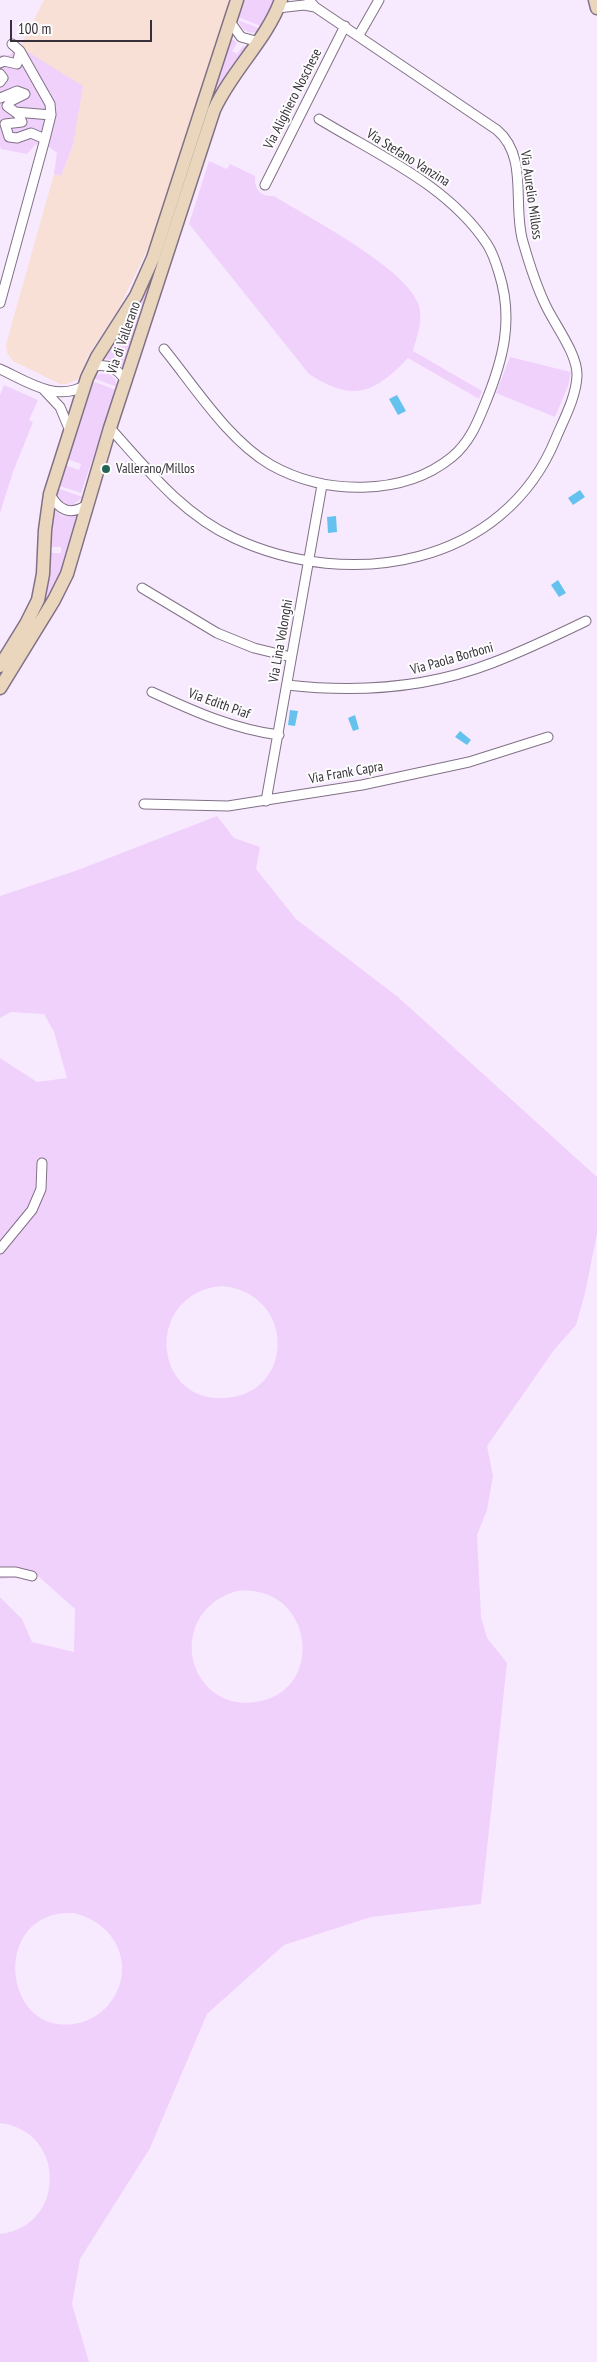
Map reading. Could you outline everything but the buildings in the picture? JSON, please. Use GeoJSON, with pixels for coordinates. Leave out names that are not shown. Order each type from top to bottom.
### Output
{"type":"FeatureCollection","features":[{"type":"Feature","properties":{"kind":"street","name":"Via di Vallerano"},"geometry":{"type":"LineString","coordinates":[[0,666],[26,624],[39,595],[50,494],[84,386],[93,366],[129,310],[153,258],[237,0]]}},
{"type":"Feature","properties":{"kind":"street"},"geometry":{"type":"LineString","coordinates":[[359,35],[379,0]]}},
{"type":"Feature","properties":{"kind":"street"},"geometry":{"type":"LineString","coordinates":[[595,0],[597,8]]}},
{"type":"Feature","properties":{"kind":"street","name":"Via Aurelio Milloss"},"geometry":{"type":"LineString","coordinates":[[110,428],[160,485],[201,519],[241,541],[308,562],[358,565],[412,558],[449,545],[492,522],[520,498],[542,467],[572,398],[577,375],[572,357],[543,301],[524,247],[520,227],[515,162],[507,140],[497,130],[312,3],[304,5],[279,4]]}},
{"type":"Feature","properties":{"kind":"street","name":"Via di Vallerano"},"geometry":{"type":"LineString","coordinates":[[0,688],[64,581],[73,555],[85,506],[214,110],[230,82],[273,21],[279,4]]}},
{"type":"Feature","properties":{"kind":"street"},"geometry":{"type":"LineString","coordinates":[[231,23],[242,37],[259,42]]}},
{"type":"Feature","properties":{"kind":"street","name":"Via Alighiero Noschese"},"geometry":{"type":"LineString","coordinates":[[265,185],[345,26]]}},
{"type":"Feature","properties":{"kind":"street"},"geometry":{"type":"LineString","coordinates":[[0,303],[51,115],[50,104],[20,51],[12,44]]}},
{"type":"Feature","properties":{"kind":"street"},"geometry":{"type":"LineString","coordinates":[[0,63],[4,61],[17,64],[20,51]]}},
{"type":"Feature","properties":{"kind":"street"},"geometry":{"type":"LineString","coordinates":[[0,74],[3,78],[0,82]]}},
{"type":"Feature","properties":{"kind":"street"},"geometry":{"type":"LineString","coordinates":[[0,98],[17,91],[24,94],[9,103],[8,106],[22,122],[6,124],[9,137],[17,138],[31,132],[44,141]]}},
{"type":"Feature","properties":{"kind":"street"},"geometry":{"type":"LineString","coordinates":[[15,112],[51,115]]}},
{"type":"Feature","properties":{"kind":"street","name":"Via Stefano Vanzina"},"geometry":{"type":"LineString","coordinates":[[164,349],[232,432],[250,450],[278,468],[322,485],[356,488],[383,485],[425,472],[453,456],[472,434],[493,386],[503,352],[507,323],[503,285],[494,257],[484,240],[462,213],[428,184],[319,119]]}},
{"type":"Feature","properties":{"kind":"street"},"geometry":{"type":"LineString","coordinates":[[93,366],[106,365],[114,368],[126,381]]}},
{"type":"Feature","properties":{"kind":"street"},"geometry":{"type":"LineString","coordinates":[[0,368],[43,389],[68,393],[84,386]]}},
{"type":"Feature","properties":{"kind":"street"},"geometry":{"type":"LineString","coordinates":[[43,389],[60,407],[70,432]]}},
{"type":"Feature","properties":{"kind":"street","name":"Via Lina Volonghi"},"geometry":{"type":"LineString","coordinates":[[266,801],[322,485]]}},
{"type":"Feature","properties":{"kind":"street"},"geometry":{"type":"LineString","coordinates":[[50,494],[56,504],[64,510],[75,511],[85,506]]}},
{"type":"Feature","properties":{"kind":"street"},"geometry":{"type":"LineString","coordinates":[[142,588],[216,633],[246,645],[291,657]]}},
{"type":"Feature","properties":{"kind":"street","name":"Via Paola Borboni"},"geometry":{"type":"LineString","coordinates":[[287,685],[346,690],[384,689],[422,684],[492,664],[586,621]]}},
{"type":"Feature","properties":{"kind":"street","name":"Via Edith Piaf"},"geometry":{"type":"LineString","coordinates":[[152,692],[218,721],[244,729],[278,735]]}},
{"type":"Feature","properties":{"kind":"street","name":"Via Frank Capra"},"geometry":{"type":"LineString","coordinates":[[144,804],[218,807],[266,801],[417,774],[493,755],[548,737]]}},
{"type":"Feature","properties":{"kind":"street"},"geometry":{"type":"LineString","coordinates":[[0,1249],[32,1210],[41,1189],[42,1163]]}},
{"type":"Feature","properties":{"kind":"street"},"geometry":{"type":"LineString","coordinates":[[0,1572],[16,1572],[32,1576]]}},
{"type":"Feature","properties":{"kind":"shaded area"},"geometry":{"type":"Polygon","coordinates":[[[44,0],[228,0],[227,9],[151,242],[119,308],[88,356],[78,379],[67,384],[60,384],[13,361],[7,353],[6,344],[54,174],[61,176],[73,145],[20,47],[44,0]]]}},
{"type":"Feature","properties":{"kind":"shaded area"},"geometry":{"type":"Polygon","coordinates":[[[242,0],[274,0],[263,27],[238,17],[242,0]]]}},
{"type":"Feature","properties":{"kind":"shaded area"},"geometry":{"type":"Polygon","coordinates":[[[238,20],[261,29],[254,33],[247,32],[238,20]]]}},
{"type":"Feature","properties":{"kind":"shaded area"},"geometry":{"type":"Polygon","coordinates":[[[231,38],[237,43],[232,51],[237,54],[243,46],[248,47],[209,107],[231,38]]]}},
{"type":"Feature","properties":{"kind":"shaded area"},"geometry":{"type":"Polygon","coordinates":[[[20,47],[83,86],[73,145],[61,176],[54,174],[57,153],[44,143],[35,145],[27,154],[1,149],[0,146],[0,55],[9,55],[20,47]]]}},
{"type":"Feature","properties":{"kind":"shaded area"},"geometry":{"type":"Polygon","coordinates":[[[209,161],[227,169],[230,164],[255,176],[257,188],[262,194],[274,196],[331,230],[354,244],[394,274],[409,289],[420,309],[419,327],[413,351],[482,391],[479,399],[408,358],[385,379],[363,390],[338,389],[309,374],[189,224],[209,161]]]}},
{"type":"Feature","properties":{"kind":"shaded area"},"geometry":{"type":"Polygon","coordinates":[[[161,253],[125,369],[118,362],[103,358],[130,318],[139,316],[143,308],[139,306],[134,312],[161,253]]]}},
{"type":"Feature","properties":{"kind":"shaded area"},"geometry":{"type":"Polygon","coordinates":[[[510,357],[571,372],[568,386],[555,417],[496,393],[510,357]]]}},
{"type":"Feature","properties":{"kind":"shaded area"},"geometry":{"type":"Polygon","coordinates":[[[108,373],[115,379],[117,387],[93,378],[99,374],[108,373]]]}},
{"type":"Feature","properties":{"kind":"shaded area"},"geometry":{"type":"Polygon","coordinates":[[[92,381],[116,390],[81,493],[60,486],[65,465],[79,470],[81,464],[67,459],[92,381]]]}},
{"type":"Feature","properties":{"kind":"shaded area"},"geometry":{"type":"Polygon","coordinates":[[[4,385],[38,400],[29,420],[33,422],[13,472],[0,513],[0,395],[4,385]]]}},
{"type":"Feature","properties":{"kind":"shaded area"},"geometry":{"type":"Polygon","coordinates":[[[57,488],[83,497],[73,505],[65,505],[58,497],[57,488]]]}},
{"type":"Feature","properties":{"kind":"shaded area"},"geometry":{"type":"Polygon","coordinates":[[[53,509],[62,516],[78,515],[61,571],[37,615],[50,553],[61,553],[61,547],[50,547],[53,509]]]}},
{"type":"Feature","properties":{"kind":"shaded area"},"geometry":{"type":"Polygon","coordinates":[[[217,816],[234,838],[260,847],[256,869],[296,919],[398,997],[597,1177],[597,1234],[585,1293],[576,1325],[554,1350],[487,1446],[493,1476],[487,1510],[477,1535],[481,1617],[487,1638],[507,1663],[481,1904],[371,1917],[284,1945],[207,2014],[150,2148],[80,2259],[72,2304],[89,2362],[0,2362],[0,2234],[22,2228],[37,2215],[47,2198],[50,2179],[47,2160],[38,2143],[22,2130],[0,2123],[0,1597],[22,1619],[32,1642],[74,1652],[75,1609],[38,1576],[0,1579],[0,1058],[37,1082],[67,1078],[54,1032],[44,1014],[11,1012],[0,1018],[0,896],[78,870],[217,816]],[[221,1286],[196,1293],[179,1308],[169,1326],[167,1347],[171,1367],[183,1384],[201,1395],[225,1398],[248,1392],[265,1380],[275,1362],[278,1343],[274,1323],[263,1305],[246,1292],[221,1286]],[[237,1591],[214,1602],[199,1619],[192,1638],[193,1658],[200,1677],[213,1692],[232,1701],[256,1702],[279,1694],[294,1679],[301,1660],[302,1640],[296,1620],[282,1604],[263,1593],[237,1591]],[[74,1913],[50,1916],[32,1926],[21,1942],[16,1961],[17,1981],[23,1999],[35,2014],[57,2024],[67,2025],[82,2022],[104,2010],[113,1999],[119,1987],[122,1973],[122,1962],[119,1952],[109,1934],[94,1921],[74,1913]]]}},
{"type":"Feature","properties":{"kind":"water"},"geometry":{"type":"Polygon","coordinates":[[[397,395],[406,411],[398,415],[389,399],[397,395]]]}},
{"type":"Feature","properties":{"kind":"water"},"geometry":{"type":"Polygon","coordinates":[[[580,490],[585,497],[573,505],[568,498],[580,490]]]}},
{"type":"Feature","properties":{"kind":"water"},"geometry":{"type":"Polygon","coordinates":[[[336,516],[337,532],[328,533],[327,517],[336,516]]]}},
{"type":"Feature","properties":{"kind":"water"},"geometry":{"type":"Polygon","coordinates":[[[558,580],[566,593],[559,597],[551,585],[558,580]]]}},
{"type":"Feature","properties":{"kind":"water"},"geometry":{"type":"Polygon","coordinates":[[[290,710],[298,711],[295,726],[288,725],[290,710]]]}},
{"type":"Feature","properties":{"kind":"water"},"geometry":{"type":"Polygon","coordinates":[[[355,715],[359,729],[353,731],[348,718],[355,715]]]}},
{"type":"Feature","properties":{"kind":"water"},"geometry":{"type":"Polygon","coordinates":[[[460,731],[471,740],[467,745],[455,737],[460,731]]]}},
{"type":"Feature","properties":{"kind":"place","name":"Vallerano/Millos"},"geometry":{"type":"Point","coordinates":[106,469]}}]}
